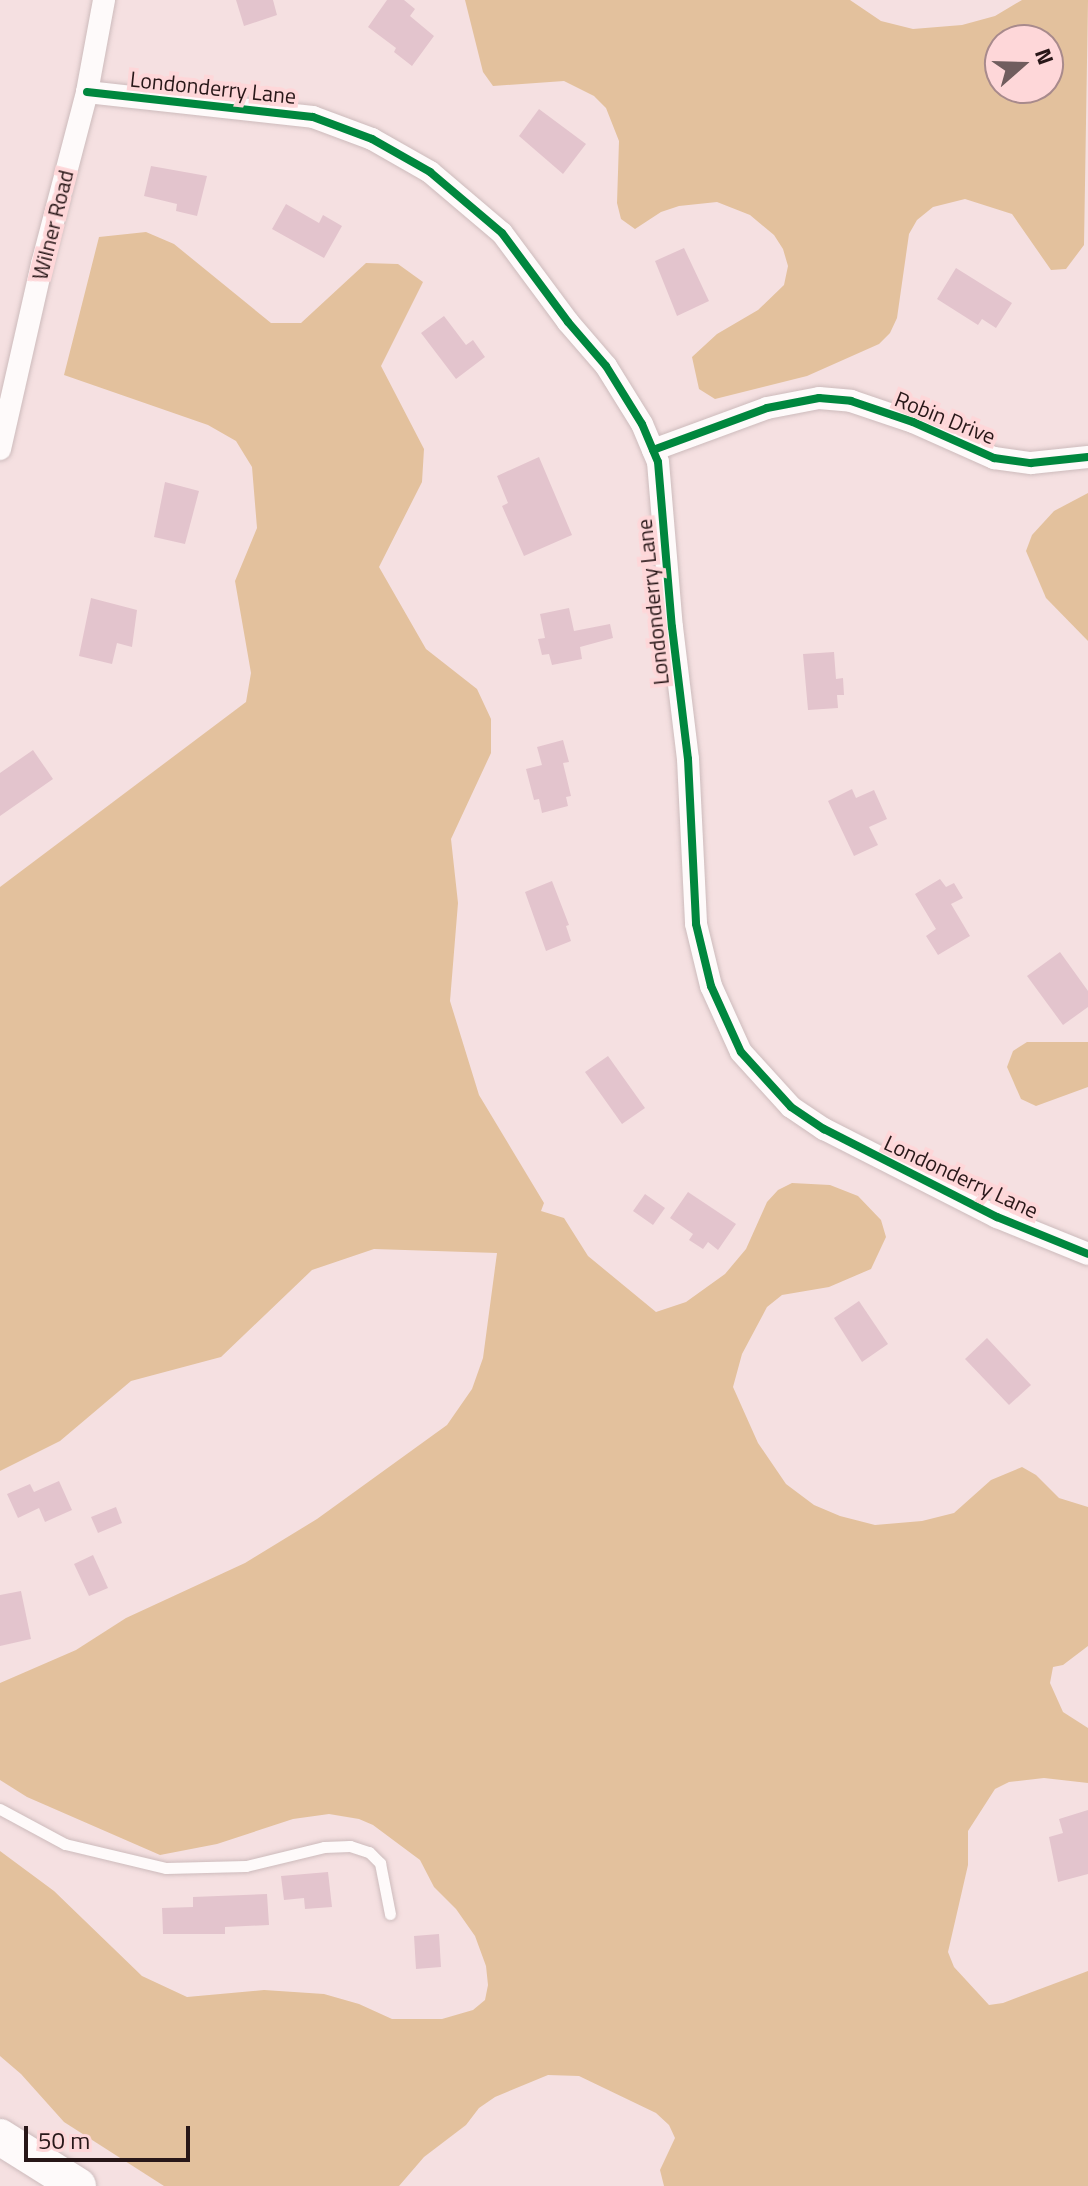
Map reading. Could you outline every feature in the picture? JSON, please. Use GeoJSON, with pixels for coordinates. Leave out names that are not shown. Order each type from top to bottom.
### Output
{"type":"FeatureCollection","features":[{"type":"Feature","properties":{"kind":"main road"},"geometry":{"type":"LineString","coordinates":[[0,2137],[78,2186]]}},
{"type":"Feature","properties":{"kind":"street","name":"Wilner Road"},"geometry":{"type":"LineString","coordinates":[[0,449],[42,264],[87,92],[104,0]]}},
{"type":"Feature","properties":{"kind":"street","name":"Londonderry Lane"},"geometry":{"type":"LineString","coordinates":[[87,92],[313,117],[372,139],[430,172],[502,233],[568,322],[606,366],[642,424],[658,462],[672,627],[688,759],[696,924],[711,986],[741,1052],[791,1107],[824,1129],[997,1217],[1088,1254]]}},
{"type":"Feature","properties":{"kind":"street","name":"Robin Drive"},"geometry":{"type":"LineString","coordinates":[[653,450],[767,408],[819,398],[851,401],[901,418],[994,458],[1031,463],[1088,457]]}},
{"type":"Feature","properties":{"kind":"lane"},"geometry":{"type":"LineString","coordinates":[[0,1809],[65,1844],[166,1868],[246,1866],[299,1852],[350,1846],[369,1852],[380,1863],[390,1914]]}},
{"type":"Feature","properties":{"kind":"shaded area"},"geometry":{"type":"Polygon","coordinates":[[[465,0],[850,0],[881,21],[913,29],[962,25],[995,16],[1022,0],[1088,0],[1084,245],[1066,269],[1051,270],[1012,214],[965,199],[933,207],[917,220],[909,234],[897,318],[890,333],[879,344],[807,376],[715,399],[699,389],[692,357],[717,334],[758,310],[784,285],[788,266],[783,249],[774,235],[750,215],[717,202],[679,206],[661,212],[635,229],[621,219],[617,203],[619,141],[606,108],[594,96],[564,81],[493,86],[483,72],[465,0]]]}},
{"type":"Feature","properties":{"kind":"shaded area"},"geometry":{"type":"Polygon","coordinates":[[[146,232],[174,244],[271,323],[301,323],[366,263],[398,264],[423,282],[381,366],[424,449],[422,482],[379,567],[426,649],[477,689],[491,719],[491,753],[451,839],[458,903],[450,1001],[479,1095],[544,1203],[541,1211],[564,1218],[588,1256],[656,1312],[686,1302],[725,1274],[746,1249],[767,1202],[778,1190],[792,1183],[830,1185],[858,1196],[881,1220],[886,1237],[871,1269],[829,1287],[782,1295],[767,1307],[742,1354],[733,1387],[758,1443],[786,1484],[814,1505],[875,1525],[922,1521],[954,1513],[991,1480],[1022,1467],[1036,1475],[1059,1498],[1088,1507],[1088,1646],[1063,1665],[1053,1667],[1050,1683],[1063,1712],[1088,1728],[1088,1783],[1044,1778],[1009,1782],[995,1789],[968,1831],[968,1865],[948,1952],[954,1967],[989,2005],[1003,2003],[1088,1971],[1088,2186],[664,2186],[660,2170],[675,2138],[669,2125],[656,2113],[579,2076],[548,2075],[495,2097],[479,2108],[466,2125],[424,2157],[399,2186],[164,2186],[64,2122],[21,2074],[0,2056],[0,1851],[54,1891],[142,1976],[187,1997],[264,1990],[324,1994],[359,2004],[392,2019],[442,2019],[473,2010],[485,2000],[488,1985],[486,1966],[475,1936],[456,1909],[434,1887],[420,1860],[373,1825],[359,1819],[329,1814],[293,1819],[217,1844],[160,1855],[27,1797],[0,1780],[0,1683],[76,1650],[126,1618],[245,1563],[317,1519],[447,1425],[472,1389],[483,1358],[497,1253],[374,1249],[312,1270],[221,1357],[131,1381],[60,1441],[0,1471],[0,887],[246,702],[251,673],[235,581],[257,528],[252,467],[236,441],[208,425],[64,375],[99,237],[146,232]]]}},
{"type":"Feature","properties":{"kind":"shaded area"},"geometry":{"type":"Polygon","coordinates":[[[1088,493],[1088,641],[1046,598],[1026,551],[1032,535],[1054,511],[1088,493]]]}},
{"type":"Feature","properties":{"kind":"shaded area"},"geometry":{"type":"Polygon","coordinates":[[[1027,1042],[1088,1042],[1088,1087],[1036,1106],[1021,1099],[1007,1067],[1013,1051],[1027,1042]]]}},
{"type":"Feature","properties":{"kind":"building"},"geometry":{"type":"Polygon","coordinates":[[[236,0],[273,0],[277,15],[244,26],[236,0]]]}},
{"type":"Feature","properties":{"kind":"building"},"geometry":{"type":"Polygon","coordinates":[[[387,0],[404,0],[415,9],[410,16],[434,36],[412,66],[394,52],[396,48],[368,27],[387,0]]]}},
{"type":"Feature","properties":{"kind":"building"},"geometry":{"type":"Polygon","coordinates":[[[539,109],[586,144],[563,174],[519,136],[539,109]]]}},
{"type":"Feature","properties":{"kind":"building"},"geometry":{"type":"Polygon","coordinates":[[[151,166],[207,176],[197,216],[176,211],[177,204],[144,196],[151,166]]]}},
{"type":"Feature","properties":{"kind":"building"},"geometry":{"type":"Polygon","coordinates":[[[286,204],[319,223],[323,215],[342,226],[324,258],[272,229],[286,204]]]}},
{"type":"Feature","properties":{"kind":"building"},"geometry":{"type":"Polygon","coordinates":[[[684,248],[709,301],[677,316],[655,261],[684,248]]]}},
{"type":"Feature","properties":{"kind":"building"},"geometry":{"type":"Polygon","coordinates":[[[956,268],[1012,303],[996,328],[982,319],[978,325],[937,299],[956,268]]]}},
{"type":"Feature","properties":{"kind":"building"},"geometry":{"type":"Polygon","coordinates":[[[444,316],[466,345],[473,340],[485,357],[456,379],[421,333],[444,316]]]}},
{"type":"Feature","properties":{"kind":"building"},"geometry":{"type":"Polygon","coordinates":[[[539,457],[572,535],[524,556],[502,506],[508,503],[497,476],[539,457]]]}},
{"type":"Feature","properties":{"kind":"building"},"geometry":{"type":"Polygon","coordinates":[[[165,482],[199,491],[185,544],[154,537],[165,482]]]}},
{"type":"Feature","properties":{"kind":"building"},"geometry":{"type":"Polygon","coordinates":[[[91,598],[137,610],[132,647],[117,643],[112,664],[79,656],[91,598]]]}},
{"type":"Feature","properties":{"kind":"building"},"geometry":{"type":"Polygon","coordinates":[[[569,608],[574,631],[610,624],[613,638],[580,647],[582,659],[552,665],[549,654],[542,655],[538,639],[545,638],[540,614],[569,608]]]}},
{"type":"Feature","properties":{"kind":"building"},"geometry":{"type":"Polygon","coordinates":[[[834,652],[836,679],[843,678],[844,695],[837,695],[838,708],[808,710],[803,654],[834,652]]]}},
{"type":"Feature","properties":{"kind":"building"},"geometry":{"type":"Polygon","coordinates":[[[563,740],[569,762],[563,763],[571,796],[566,797],[568,806],[542,813],[539,799],[534,800],[526,769],[542,765],[537,747],[563,740]]]}},
{"type":"Feature","properties":{"kind":"building"},"geometry":{"type":"Polygon","coordinates":[[[33,750],[53,779],[0,816],[0,773],[33,750]]]}},
{"type":"Feature","properties":{"kind":"building"},"geometry":{"type":"Polygon","coordinates":[[[852,789],[856,798],[874,790],[887,819],[869,827],[878,845],[854,856],[828,801],[852,789]]]}},
{"type":"Feature","properties":{"kind":"building"},"geometry":{"type":"Polygon","coordinates":[[[940,879],[946,887],[954,883],[963,898],[951,904],[970,936],[938,955],[926,936],[936,929],[915,894],[940,879]]]}},
{"type":"Feature","properties":{"kind":"building"},"geometry":{"type":"Polygon","coordinates":[[[552,881],[569,925],[566,926],[571,941],[546,951],[525,892],[552,881]]]}},
{"type":"Feature","properties":{"kind":"building"},"geometry":{"type":"Polygon","coordinates":[[[1060,952],[1088,991],[1088,1007],[1063,1025],[1027,976],[1060,952]]]}},
{"type":"Feature","properties":{"kind":"building"},"geometry":{"type":"Polygon","coordinates":[[[608,1056],[645,1108],[622,1124],[585,1072],[608,1056]]]}},
{"type":"Feature","properties":{"kind":"building"},"geometry":{"type":"Polygon","coordinates":[[[688,1192],[736,1224],[718,1250],[708,1242],[703,1249],[689,1240],[693,1234],[670,1218],[688,1192]]]}},
{"type":"Feature","properties":{"kind":"building"},"geometry":{"type":"Polygon","coordinates":[[[645,1194],[665,1208],[653,1225],[633,1211],[645,1194]]]}},
{"type":"Feature","properties":{"kind":"building"},"geometry":{"type":"Polygon","coordinates":[[[859,1301],[888,1344],[862,1362],[834,1318],[859,1301]]]}},
{"type":"Feature","properties":{"kind":"building"},"geometry":{"type":"Polygon","coordinates":[[[987,1338],[1031,1385],[1009,1405],[965,1359],[987,1338]]]}},
{"type":"Feature","properties":{"kind":"building"},"geometry":{"type":"Polygon","coordinates":[[[59,1481],[72,1510],[45,1522],[39,1508],[18,1518],[7,1494],[30,1484],[34,1492],[59,1481]]]}},
{"type":"Feature","properties":{"kind":"building"},"geometry":{"type":"Polygon","coordinates":[[[116,1507],[122,1523],[98,1533],[91,1517],[116,1507]]]}},
{"type":"Feature","properties":{"kind":"building"},"geometry":{"type":"Polygon","coordinates":[[[93,1555],[108,1588],[89,1596],[74,1564],[93,1555]]]}},
{"type":"Feature","properties":{"kind":"building"},"geometry":{"type":"Polygon","coordinates":[[[21,1591],[31,1639],[0,1646],[0,1595],[21,1591]]]}},
{"type":"Feature","properties":{"kind":"building"},"geometry":{"type":"Polygon","coordinates":[[[1088,1810],[1088,1874],[1058,1882],[1049,1837],[1063,1833],[1059,1819],[1088,1810]]]}},
{"type":"Feature","properties":{"kind":"building"},"geometry":{"type":"Polygon","coordinates":[[[328,1872],[332,1907],[305,1909],[304,1898],[284,1900],[281,1876],[328,1872]]]}},
{"type":"Feature","properties":{"kind":"building"},"geometry":{"type":"Polygon","coordinates":[[[267,1894],[269,1925],[225,1927],[225,1934],[163,1934],[162,1908],[193,1907],[193,1897],[267,1894]]]}},
{"type":"Feature","properties":{"kind":"building"},"geometry":{"type":"Polygon","coordinates":[[[439,1934],[441,1967],[416,1969],[414,1936],[439,1934]]]}},
{"type":"Feature","properties":{"kind":"cycle path"},"geometry":{"type":"LineString","coordinates":[[87,92],[313,117],[372,139],[430,172],[502,233],[568,322],[606,366],[642,424],[658,462],[672,627],[688,759],[696,924],[711,986],[741,1052],[791,1107],[824,1129],[997,1217],[1088,1254]]}},
{"type":"Feature","properties":{"kind":"cycle path"},"geometry":{"type":"LineString","coordinates":[[653,450],[767,408],[819,398],[851,401],[913,422],[994,458],[1031,463],[1088,457]]}}]}
